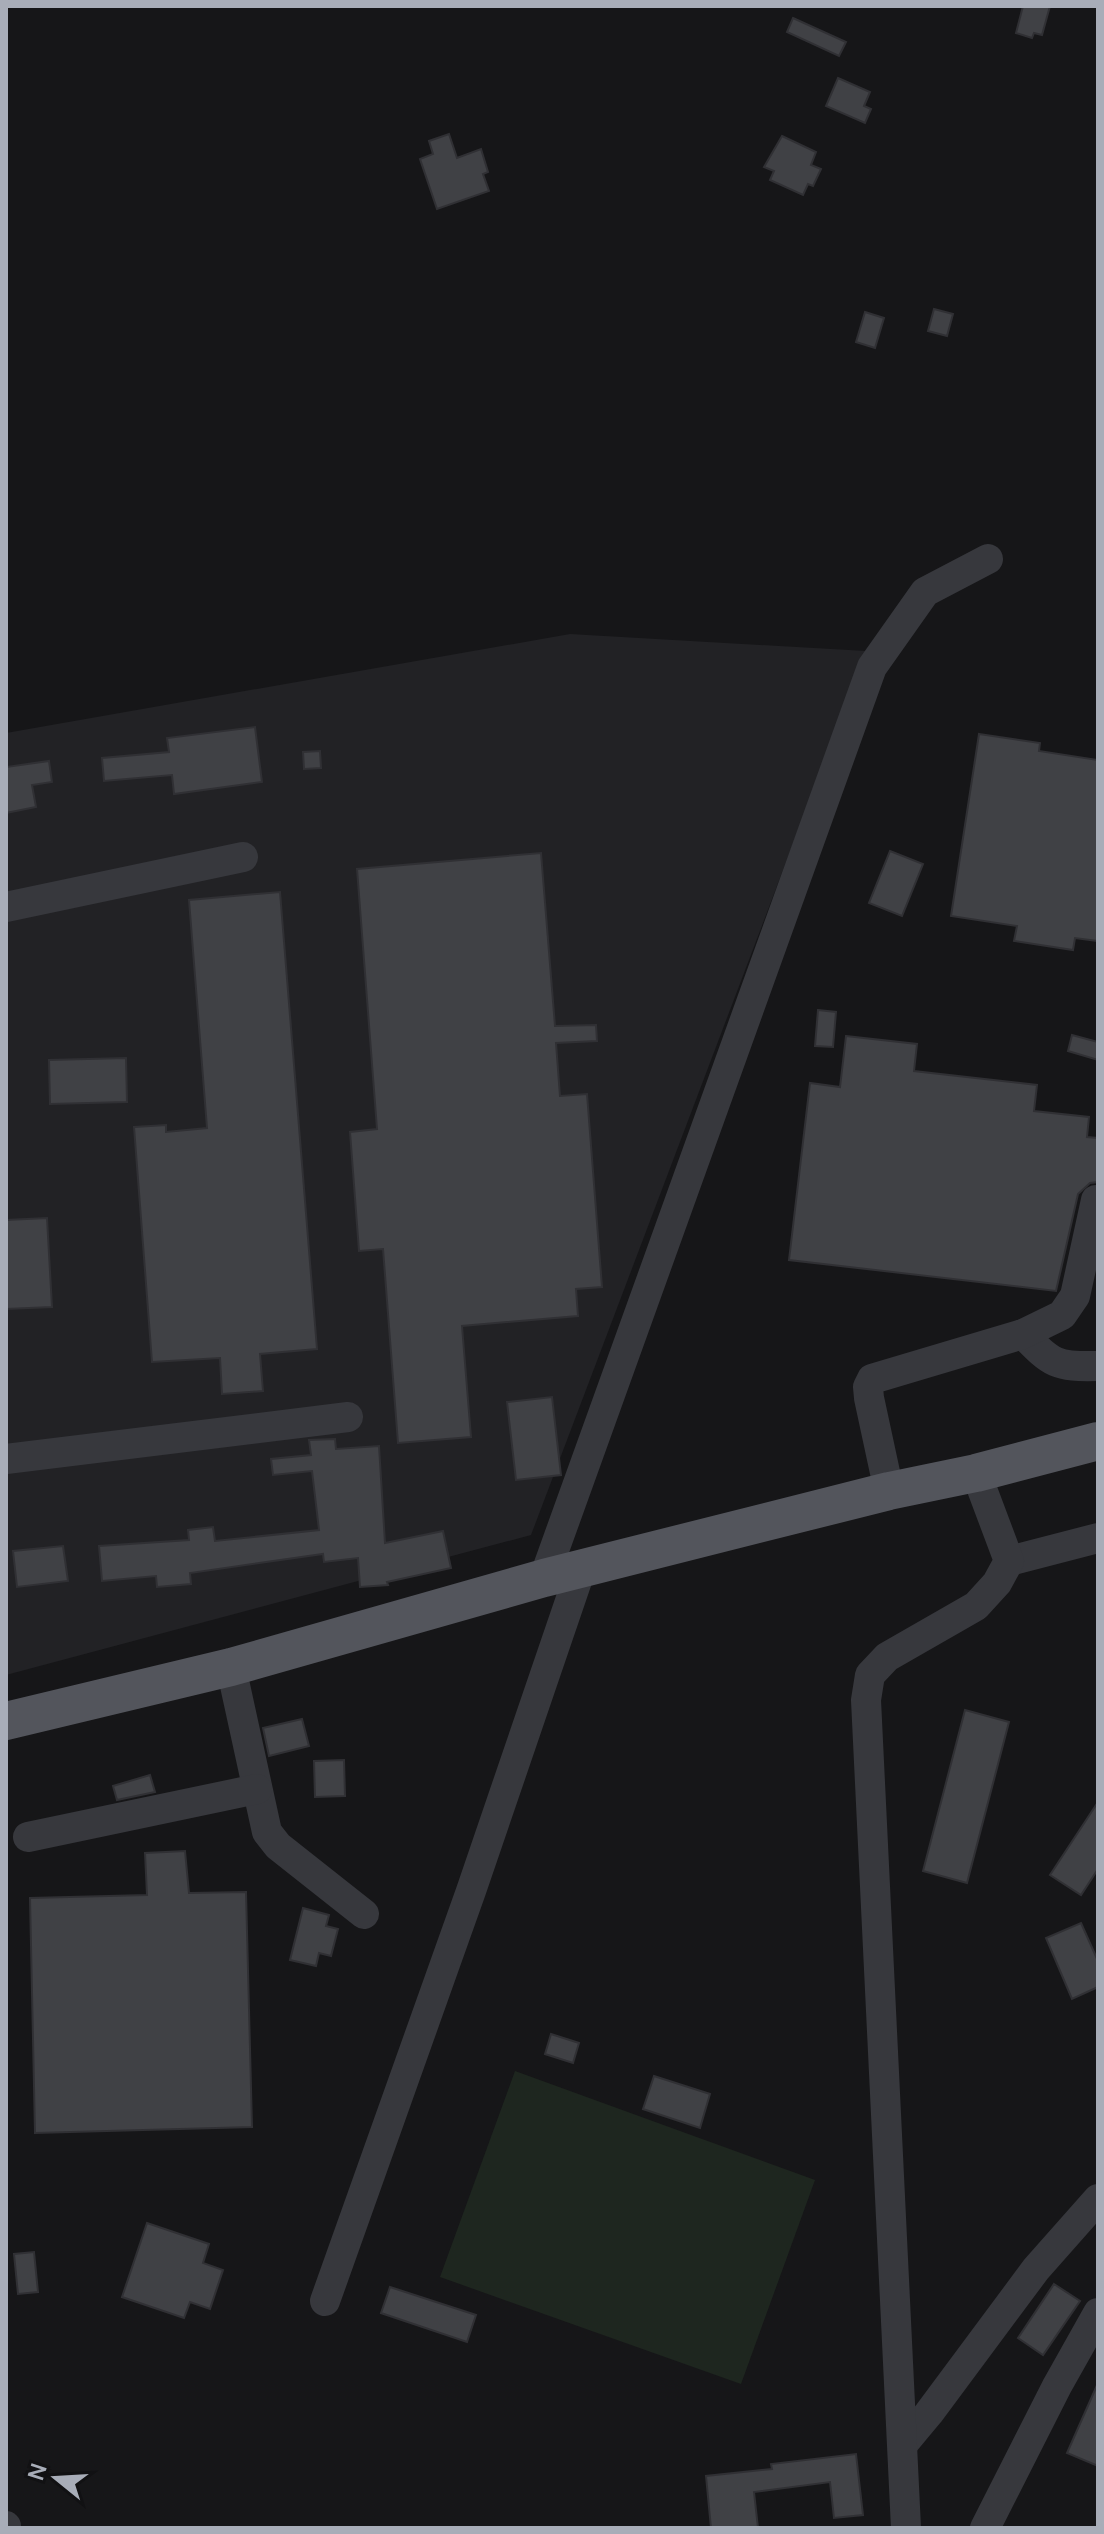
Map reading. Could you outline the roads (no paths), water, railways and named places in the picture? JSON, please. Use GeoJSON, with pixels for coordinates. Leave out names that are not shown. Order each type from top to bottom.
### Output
{"type":"FeatureCollection","features":[{"type":"Feature","properties":{"kind":"main road"},"geometry":{"type":"LineString","coordinates":[[6,1721],[231,1667],[544,1578],[1098,1441]]}},
{"type":"Feature","properties":{"kind":"street"},"geometry":{"type":"LineString","coordinates":[[544,1578],[872,667],[925,592],[988,559]]}},
{"type":"Feature","properties":{"kind":"street"},"geometry":{"type":"LineString","coordinates":[[6,907],[243,857]]}},
{"type":"Feature","properties":{"kind":"street"},"geometry":{"type":"LineString","coordinates":[[889,1491],[869,1398],[868,1387],[872,1379],[1023,1334],[1062,1315],[1075,1296],[1096,1200]]}},
{"type":"Feature","properties":{"kind":"street"},"geometry":{"type":"LineString","coordinates":[[1023,1334],[1057,1364],[1066,1367],[1098,1366]]}},
{"type":"Feature","properties":{"kind":"street"},"geometry":{"type":"LineString","coordinates":[[6,1459],[348,1417]]}},
{"type":"Feature","properties":{"kind":"street"},"geometry":{"type":"LineString","coordinates":[[976,1473],[1009,1561]]}},
{"type":"Feature","properties":{"kind":"street"},"geometry":{"type":"LineString","coordinates":[[906,2528],[866,1700],[870,1675],[887,1657],[976,1606],[997,1583],[1009,1561],[1098,1538]]}},
{"type":"Feature","properties":{"kind":"street"},"geometry":{"type":"LineString","coordinates":[[325,2301],[471,1891],[581,1569]]}},
{"type":"Feature","properties":{"kind":"street"},"geometry":{"type":"LineString","coordinates":[[231,1667],[267,1832],[278,1846],[364,1914]]}},
{"type":"Feature","properties":{"kind":"street"},"geometry":{"type":"LineString","coordinates":[[28,1837],[257,1789]]}},
{"type":"Feature","properties":{"kind":"street"},"geometry":{"type":"LineString","coordinates":[[904,2443],[1036,2269],[1098,2199]]}},
{"type":"Feature","properties":{"kind":"street"},"geometry":{"type":"LineString","coordinates":[[985,2528],[1098,2313]]}}]}
